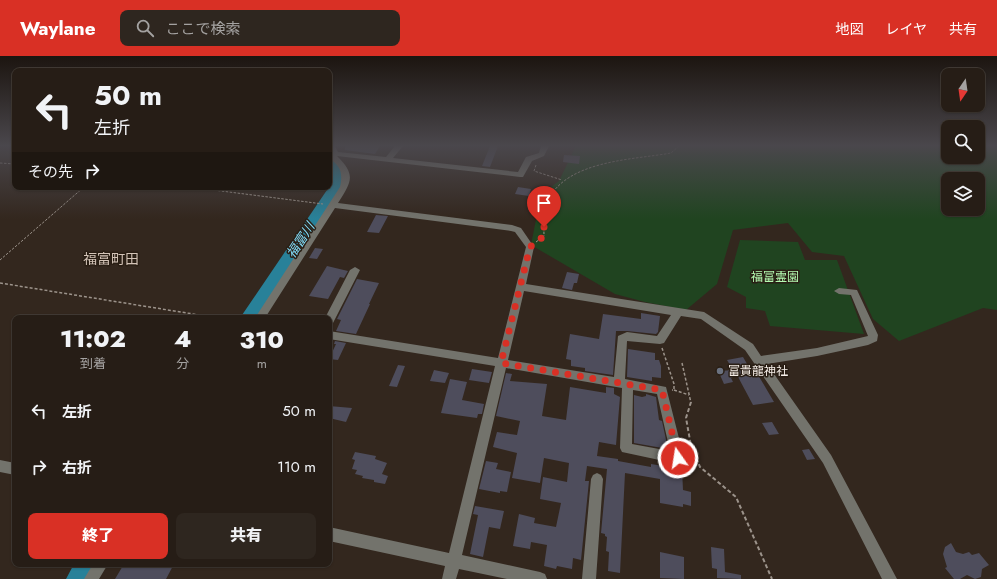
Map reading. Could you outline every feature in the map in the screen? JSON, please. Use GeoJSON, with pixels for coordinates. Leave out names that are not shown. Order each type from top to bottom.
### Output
{"type":"FeatureCollection","features":[{"type":"Feature","properties":{"kind":"street"},"geometry":{"type":"LineString","coordinates":[[262,315],[344,187],[347,179],[345,170]]}},
{"type":"Feature","properties":{"kind":"street"},"geometry":{"type":"LineString","coordinates":[[480,170],[520,175],[523,170]]}},
{"type":"Feature","properties":{"kind":"street"},"geometry":{"type":"LineString","coordinates":[[333,205],[512,228],[518,230],[530,247],[449,579]]}},
{"type":"Feature","properties":{"kind":"street"},"geometry":{"type":"LineString","coordinates":[[332,315],[355,270]]}},
{"type":"Feature","properties":{"kind":"street"},"geometry":{"type":"LineString","coordinates":[[520,287],[704,316],[749,347],[827,459],[873,544],[890,579]]}},
{"type":"Feature","properties":{"kind":"street"},"geometry":{"type":"LineString","coordinates":[[759,361],[817,352],[868,341],[873,338],[854,292],[839,291]]}},
{"type":"Feature","properties":{"kind":"street"},"geometry":{"type":"LineString","coordinates":[[332,335],[623,383],[668,390],[678,458],[626,448],[623,383],[622,339],[627,336],[660,340],[678,312]]}},
{"type":"Feature","properties":{"kind":"street"},"geometry":{"type":"LineString","coordinates":[[0,466],[12,468]]}},
{"type":"Feature","properties":{"kind":"street"},"geometry":{"type":"LineString","coordinates":[[589,579],[597,479]]}},
{"type":"Feature","properties":{"kind":"street"},"geometry":{"type":"LineString","coordinates":[[332,535],[540,579]]}},
{"type":"Feature","properties":{"kind":"street"},"geometry":{"type":"LineString","coordinates":[[91,579],[99,567]]}},
{"type":"Feature","properties":{"kind":"path"},"geometry":{"type":"LineString","coordinates":[[534,170],[534,172],[562,181]]}},
{"type":"Feature","properties":{"kind":"path"},"geometry":{"type":"LineString","coordinates":[[530,247],[544,236],[544,215],[546,203],[552,191],[562,181],[584,170]]}},
{"type":"Feature","properties":{"kind":"path"},"geometry":{"type":"LineString","coordinates":[[0,260],[81,190]]}},
{"type":"Feature","properties":{"kind":"path"},"geometry":{"type":"LineString","coordinates":[[213,190],[319,204]]}},
{"type":"Feature","properties":{"kind":"path"},"geometry":{"type":"LineString","coordinates":[[0,283],[199,315]]}},
{"type":"Feature","properties":{"kind":"path"},"geometry":{"type":"LineString","coordinates":[[660,340],[674,384],[668,390]]}},
{"type":"Feature","properties":{"kind":"path"},"geometry":{"type":"LineString","coordinates":[[682,363],[691,403],[686,418],[691,446],[700,467],[736,497],[772,579]]}},
{"type":"Feature","properties":{"kind":"path"},"geometry":{"type":"LineString","coordinates":[[668,390],[689,395]]}},
{"type":"Feature","properties":{"kind":"green space"},"geometry":{"type":"Polygon","coordinates":[[[564,170],[997,170],[997,310],[983,308],[899,341],[873,319],[844,256],[812,252],[788,223],[733,230],[717,284],[686,310],[645,302],[615,294],[531,245],[541,194],[559,181],[564,170]]]}},
{"type":"Feature","properties":{"kind":"green space","name":"福富霊園"},"geometry":{"type":"Polygon","coordinates":[[[740,240],[798,242],[805,260],[837,260],[864,334],[770,326],[765,311],[746,308],[746,297],[727,287],[740,240]]]}},
{"type":"Feature","properties":{"kind":"building"},"geometry":{"type":"Polygon","coordinates":[[[518,187],[531,189],[529,196],[515,194],[518,187]]]}},
{"type":"Feature","properties":{"kind":"building"},"geometry":{"type":"Polygon","coordinates":[[[376,215],[388,216],[379,233],[367,232],[376,215]]]}},
{"type":"Feature","properties":{"kind":"building"},"geometry":{"type":"Polygon","coordinates":[[[315,248],[323,249],[317,259],[309,258],[315,248]]]}},
{"type":"Feature","properties":{"kind":"building"},"geometry":{"type":"Polygon","coordinates":[[[327,266],[348,271],[344,278],[340,277],[328,299],[309,296],[327,266]]]}},
{"type":"Feature","properties":{"kind":"building"},"geometry":{"type":"Polygon","coordinates":[[[567,272],[579,274],[577,283],[574,283],[572,290],[562,288],[567,272]]]}},
{"type":"Feature","properties":{"kind":"building"},"geometry":{"type":"Polygon","coordinates":[[[357,279],[379,283],[356,334],[336,331],[341,320],[337,319],[357,279]]]}},
{"type":"Feature","properties":{"kind":"building"},"geometry":{"type":"Polygon","coordinates":[[[641,313],[660,316],[658,332],[656,334],[616,331],[613,375],[585,371],[585,368],[571,366],[571,360],[566,359],[570,334],[599,339],[603,314],[641,319],[641,313]]]}},
{"type":"Feature","properties":{"kind":"building"},"geometry":{"type":"Polygon","coordinates":[[[335,341],[346,343],[338,360],[332,359],[332,353],[336,344],[334,344],[335,341]]]}},
{"type":"Feature","properties":{"kind":"building"},"geometry":{"type":"Polygon","coordinates":[[[628,349],[655,353],[655,360],[659,360],[661,366],[661,378],[652,377],[652,381],[627,377],[628,349]]]}},
{"type":"Feature","properties":{"kind":"building"},"geometry":{"type":"Polygon","coordinates":[[[743,357],[750,369],[754,368],[774,402],[753,405],[737,375],[731,378],[733,382],[724,384],[720,375],[723,375],[721,371],[733,370],[727,360],[743,357]]]}},
{"type":"Feature","properties":{"kind":"building"},"geometry":{"type":"Polygon","coordinates":[[[398,365],[405,366],[397,387],[389,386],[398,365]]]}},
{"type":"Feature","properties":{"kind":"building"},"geometry":{"type":"Polygon","coordinates":[[[472,369],[492,372],[489,383],[469,380],[472,369]]]}},
{"type":"Feature","properties":{"kind":"building"},"geometry":{"type":"Polygon","coordinates":[[[434,370],[449,373],[445,383],[430,381],[434,370]]]}},
{"type":"Feature","properties":{"kind":"building"},"geometry":{"type":"Polygon","coordinates":[[[506,373],[512,374],[510,381],[547,384],[542,416],[566,420],[570,387],[606,393],[606,387],[614,388],[614,394],[620,397],[616,445],[599,442],[597,456],[618,459],[618,461],[651,467],[651,464],[682,469],[683,490],[691,492],[691,506],[683,504],[683,507],[660,503],[660,479],[625,473],[620,573],[608,571],[609,552],[606,551],[607,537],[605,534],[601,533],[607,469],[587,466],[585,481],[589,481],[581,560],[573,558],[572,569],[557,566],[556,569],[544,566],[547,545],[531,542],[530,549],[513,546],[519,514],[535,518],[534,523],[556,527],[561,503],[540,499],[543,477],[567,482],[569,463],[544,458],[540,483],[512,478],[517,453],[493,447],[497,432],[517,435],[520,421],[496,416],[506,373]]]}},
{"type":"Feature","properties":{"kind":"building"},"geometry":{"type":"Polygon","coordinates":[[[450,379],[467,382],[462,400],[484,404],[482,414],[478,414],[477,418],[441,413],[450,379]]]}},
{"type":"Feature","properties":{"kind":"building"},"geometry":{"type":"Polygon","coordinates":[[[646,394],[656,397],[659,420],[662,421],[668,449],[634,443],[634,395],[642,397],[646,396],[646,394]]]}},
{"type":"Feature","properties":{"kind":"building"},"geometry":{"type":"Polygon","coordinates":[[[332,406],[352,408],[346,422],[332,419],[332,406]]]}},
{"type":"Feature","properties":{"kind":"building"},"geometry":{"type":"Polygon","coordinates":[[[772,422],[779,434],[769,435],[762,423],[772,422]]]}},
{"type":"Feature","properties":{"kind":"building"},"geometry":{"type":"Polygon","coordinates":[[[809,449],[815,459],[807,460],[802,450],[809,449]]]}},
{"type":"Feature","properties":{"kind":"building"},"geometry":{"type":"Polygon","coordinates":[[[355,452],[376,456],[375,459],[387,463],[382,474],[388,476],[385,484],[362,478],[363,476],[355,474],[357,470],[352,469],[355,460],[352,459],[355,452]]]}},
{"type":"Feature","properties":{"kind":"building"},"geometry":{"type":"Polygon","coordinates":[[[486,461],[498,463],[496,469],[511,472],[507,492],[500,491],[500,493],[479,489],[486,461]]]}},
{"type":"Feature","properties":{"kind":"building"},"geometry":{"type":"Polygon","coordinates":[[[475,506],[504,511],[500,529],[489,527],[483,557],[470,554],[478,515],[473,514],[475,506]]]}},
{"type":"Feature","properties":{"kind":"building"},"geometry":{"type":"Polygon","coordinates":[[[951,543],[956,552],[963,554],[969,552],[972,555],[979,553],[989,565],[982,569],[981,577],[975,579],[967,575],[960,579],[954,579],[945,568],[947,567],[943,554],[945,547],[951,543]]]}},
{"type":"Feature","properties":{"kind":"building"},"geometry":{"type":"Polygon","coordinates":[[[711,547],[724,549],[725,572],[741,575],[741,579],[717,578],[717,569],[712,568],[711,547]]]}},
{"type":"Feature","properties":{"kind":"building"},"geometry":{"type":"Polygon","coordinates":[[[660,552],[684,557],[684,579],[660,578],[660,552]]]}},
{"type":"Feature","properties":{"kind":"building"},"geometry":{"type":"Polygon","coordinates":[[[122,567],[172,567],[166,579],[115,579],[122,567]]]}},
{"type":"Feature","properties":{"kind":"waterway","name":"福富川"},"geometry":{"type":"LineString","coordinates":[[251,315],[339,180],[338,173],[336,170]]}},
{"type":"Feature","properties":{"kind":"waterway","name":"福富川"},"geometry":{"type":"LineString","coordinates":[[78,579],[85,567]]}},
{"type":"Feature","properties":{"kind":"place","name":"富貴龍神社"},"geometry":{"type":"Point","coordinates":[720,371]}},
{"type":"Feature","properties":{"kind":"district","name":"福富町田"},"geometry":{"type":"Point","coordinates":[111,259]}},
{"type":"Feature","properties":{"kind":"route"},"geometry":{"type":"LineString","coordinates":[[544,227],[544,236],[530,247],[501,363],[662,390],[678,458]]}}]}
